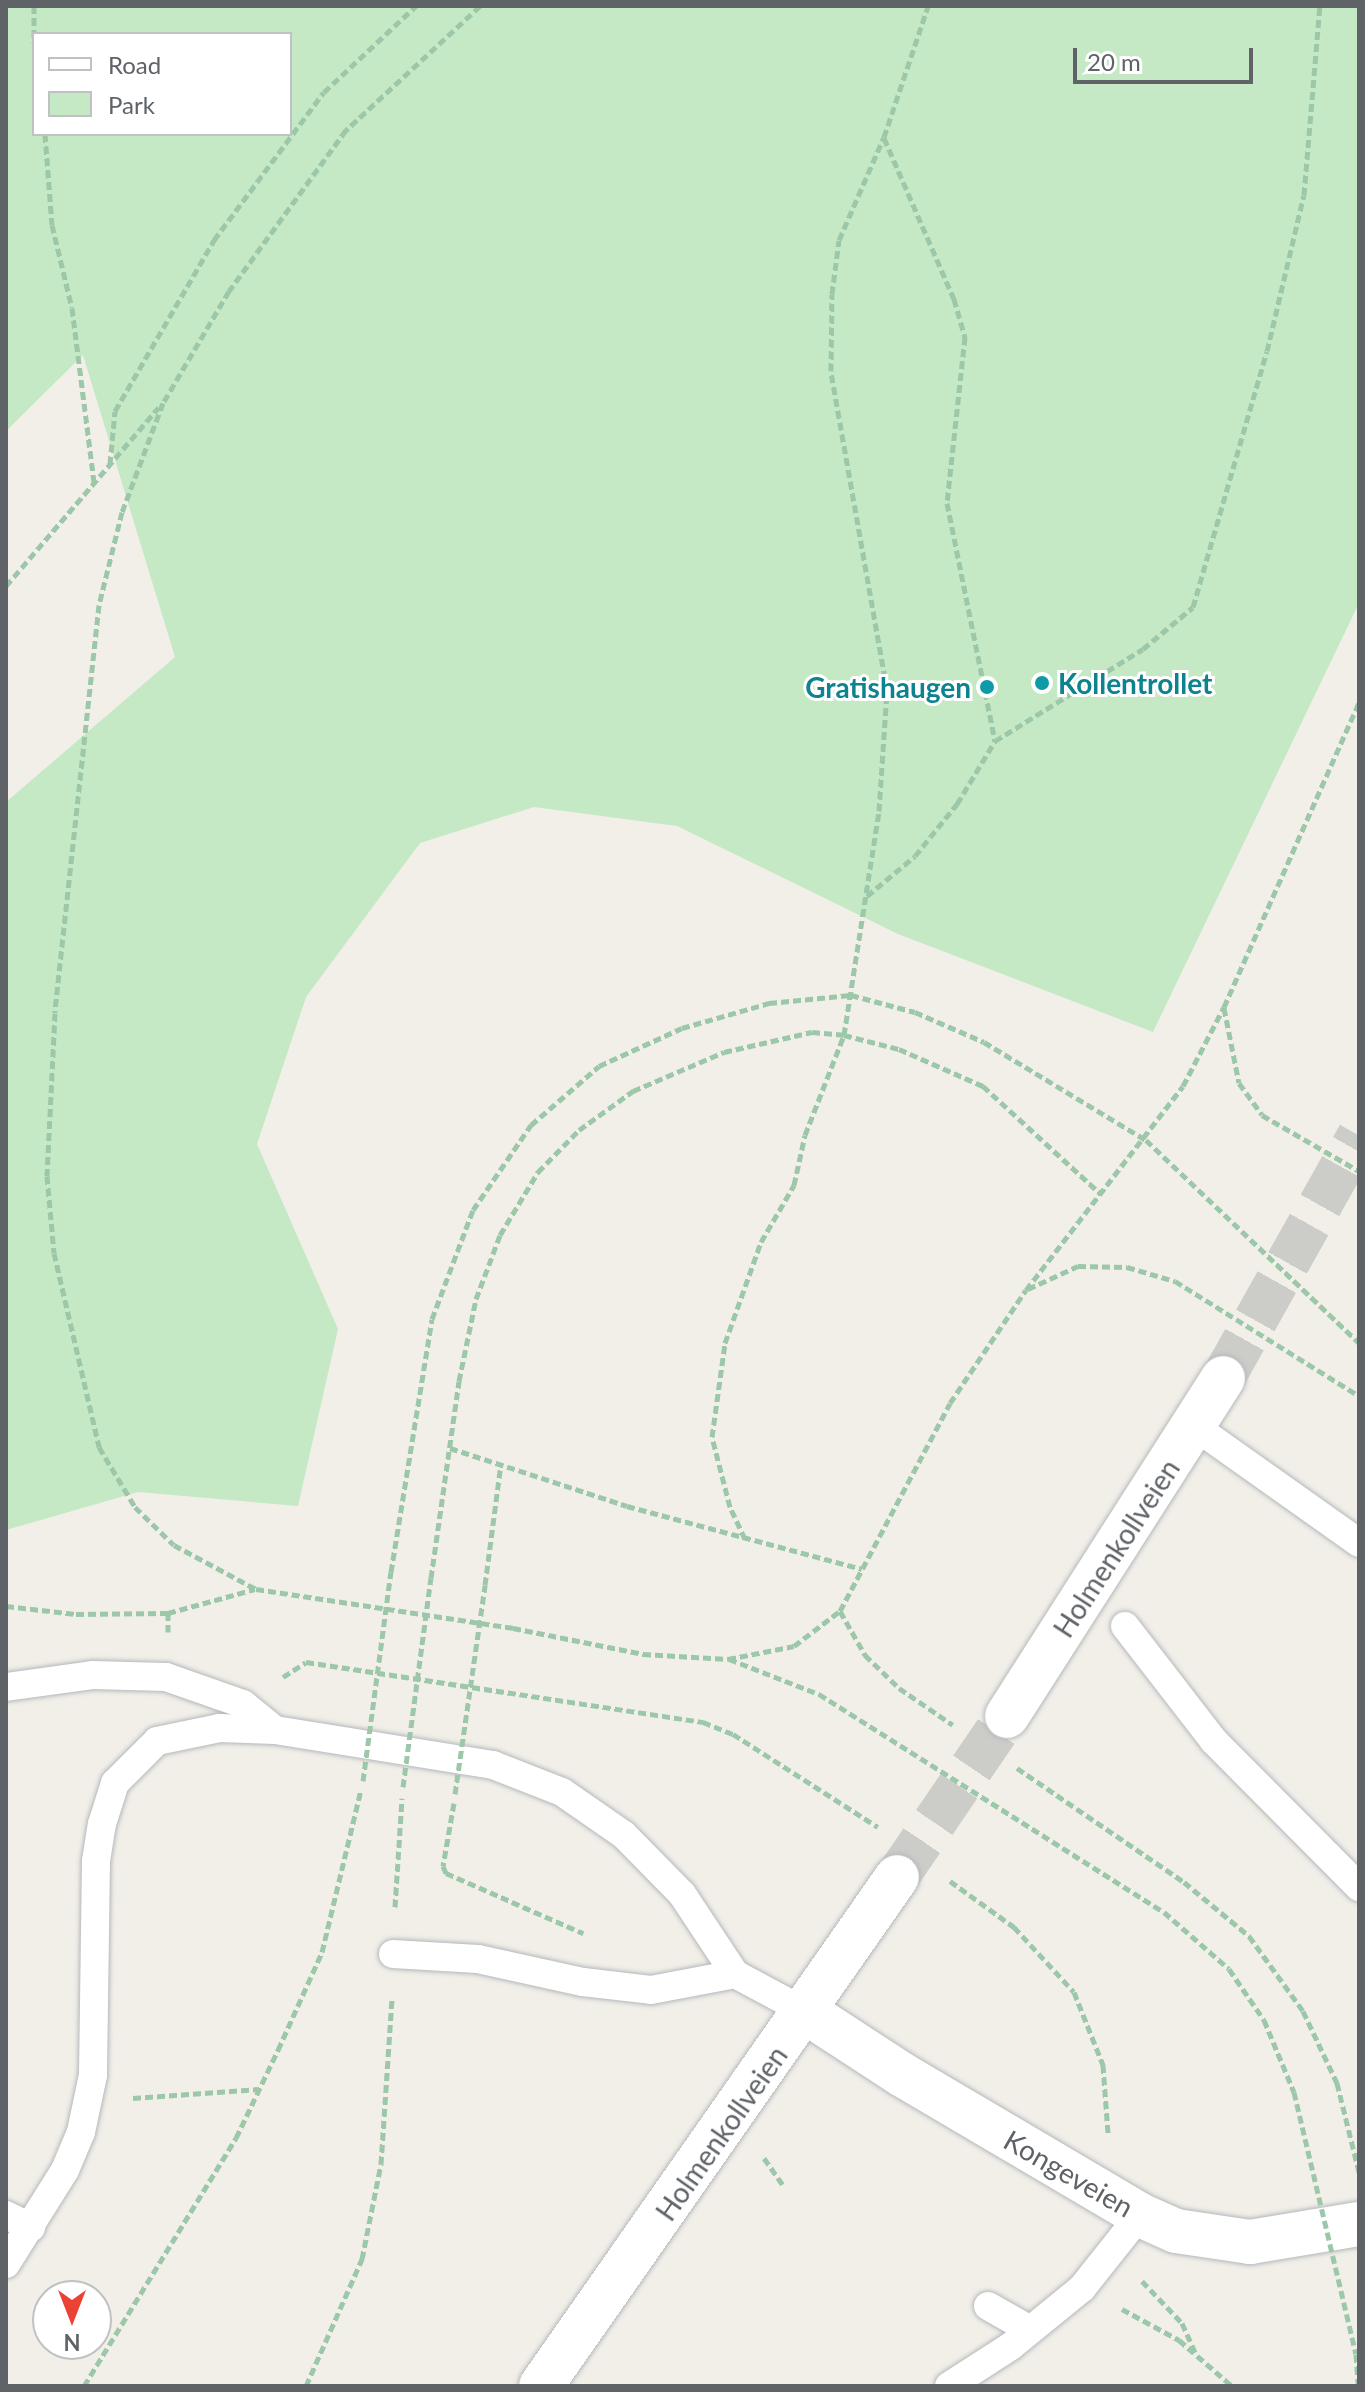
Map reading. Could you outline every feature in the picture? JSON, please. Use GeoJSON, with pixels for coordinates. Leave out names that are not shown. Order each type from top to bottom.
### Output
{"type":"FeatureCollection","features":[{"type":"Feature","properties":{"kind":"main road","name":"Holmenkollveien"},"geometry":{"type":"LineString","coordinates":[[1007,1716],[1223,1378]]}},
{"type":"Feature","properties":{"kind":"main road","name":"Holmenkollveien"},"geometry":{"type":"LineString","coordinates":[[541,2386],[806,2012],[897,1877]]}},
{"type":"Feature","properties":{"kind":"main road","name":"Kongeveien"},"geometry":{"type":"LineString","coordinates":[[806,2012],[1140,2215],[1202,2238],[1250,2242],[1359,2224]]}},
{"type":"Feature","properties":{"kind":"lane"},"geometry":{"type":"LineString","coordinates":[[1194,1426],[1359,1543]]}},
{"type":"Feature","properties":{"kind":"lane"},"geometry":{"type":"LineString","coordinates":[[1125,1626],[1214,1741],[1359,1887]]}},
{"type":"Feature","properties":{"kind":"lane"},"geometry":{"type":"LineString","coordinates":[[6,1687],[134,1674],[187,1681],[243,1704],[275,1730]]}},
{"type":"Feature","properties":{"kind":"lane"},"geometry":{"type":"LineString","coordinates":[[6,2264],[19,2221],[65,2170],[89,2099],[96,1861],[115,1783],[157,1741],[220,1728],[275,1730],[493,1765],[562,1792],[624,1835],[682,1894],[735,1974],[806,2012]]}},
{"type":"Feature","properties":{"kind":"lane"},"geometry":{"type":"LineString","coordinates":[[393,1954],[478,1959],[651,1990],[735,1974]]}},
{"type":"Feature","properties":{"kind":"lane"},"geometry":{"type":"LineString","coordinates":[[949,2386],[1030,2330],[1082,2288],[1140,2215]]}},
{"type":"Feature","properties":{"kind":"lane"},"geometry":{"type":"LineString","coordinates":[[988,2306],[1030,2330]]}},
{"type":"Feature","properties":{"kind":"path"},"geometry":{"type":"LineString","coordinates":[[34,6],[34,32]]}},
{"type":"Feature","properties":{"kind":"path"},"geometry":{"type":"LineString","coordinates":[[292,135],[324,92],[416,6]]}},
{"type":"Feature","properties":{"kind":"path"},"geometry":{"type":"LineString","coordinates":[[480,6],[346,130],[229,291],[163,403],[122,512],[99,605],[55,1013],[48,1191],[54,1253],[99,1447],[117,1482],[174,1545],[210,1569],[256,1589],[513,1628],[643,1654],[728,1659],[794,1646],[840,1611],[950,1403],[1026,1290],[1146,1140],[1183,1086],[1224,1007],[1359,702]]}},
{"type":"Feature","properties":{"kind":"path"},"geometry":{"type":"LineString","coordinates":[[745,1539],[730,1507],[712,1437],[725,1343],[761,1242],[794,1185],[805,1135],[844,1035],[866,896],[887,690],[831,371],[832,294],[839,240],[884,137],[928,6]]}},
{"type":"Feature","properties":{"kind":"path"},"geometry":{"type":"LineString","coordinates":[[866,896],[915,856],[957,804],[995,741],[1143,649],[1193,607],[1267,351],[1304,195],[1320,6]]}},
{"type":"Feature","properties":{"kind":"path"},"geometry":{"type":"LineString","coordinates":[[45,136],[52,225],[72,308],[94,483]]}},
{"type":"Feature","properties":{"kind":"path"},"geometry":{"type":"LineString","coordinates":[[110,464],[115,411],[214,240],[291,136]]}},
{"type":"Feature","properties":{"kind":"path"},"geometry":{"type":"LineString","coordinates":[[884,137],[954,299],[965,337],[947,503],[995,741]]}},
{"type":"Feature","properties":{"kind":"path"},"geometry":{"type":"LineString","coordinates":[[6,586],[163,403]]}},
{"type":"Feature","properties":{"kind":"path"},"geometry":{"type":"LineString","coordinates":[[84,2386],[205,2190],[259,2089],[322,1952],[363,1781],[391,1572],[432,1319],[473,1210],[531,1125],[599,1066],[682,1028],[769,1003],[851,995],[915,1012],[984,1042],[1146,1140],[1359,1343]]}},
{"type":"Feature","properties":{"kind":"path"},"geometry":{"type":"LineString","coordinates":[[1224,1007],[1239,1083],[1262,1115],[1359,1171]]}},
{"type":"Feature","properties":{"kind":"path"},"geometry":{"type":"LineString","coordinates":[[306,2386],[362,2259],[381,2164],[403,1787],[450,1448],[476,1299],[500,1235],[538,1172],[579,1130],[633,1091],[724,1052],[812,1032],[844,1035],[899,1049],[983,1086],[1101,1194]]}},
{"type":"Feature","properties":{"kind":"path"},"geometry":{"type":"LineString","coordinates":[[1026,1290],[1078,1266],[1127,1267],[1175,1281],[1359,1396]]}},
{"type":"Feature","properties":{"kind":"path"},"geometry":{"type":"LineString","coordinates":[[450,1448],[745,1539],[862,1569]]}},
{"type":"Feature","properties":{"kind":"path"},"geometry":{"type":"LineString","coordinates":[[501,1464],[443,1866],[446,1873],[565,1921],[587,1936],[606,1984]]}},
{"type":"Feature","properties":{"kind":"path"},"geometry":{"type":"LineString","coordinates":[[6,1606],[76,1614],[168,1613],[256,1589]]}},
{"type":"Feature","properties":{"kind":"path"},"geometry":{"type":"LineString","coordinates":[[840,1611],[865,1655],[899,1688],[964,1732]]}},
{"type":"Feature","properties":{"kind":"path"},"geometry":{"type":"LineString","coordinates":[[728,1659],[819,1694],[1164,1912],[1229,1969],[1264,2020],[1294,2092],[1358,2357],[1358,2386]]}},
{"type":"Feature","properties":{"kind":"path"},"geometry":{"type":"LineString","coordinates":[[243,1704],[306,1662],[670,1714],[733,1734],[847,1803]]}},
{"type":"Feature","properties":{"kind":"path"},"geometry":{"type":"LineString","coordinates":[[1002,1758],[1184,1882],[1249,1936],[1303,2011],[1337,2083],[1359,2172]]}},
{"type":"Feature","properties":{"kind":"path"},"geometry":{"type":"LineString","coordinates":[[972,1897],[1014,1927],[1074,1992],[1103,2065],[1108,2142]]}},
{"type":"Feature","properties":{"kind":"path"},"geometry":{"type":"LineString","coordinates":[[89,2099],[259,2089]]}},
{"type":"Feature","properties":{"kind":"path"},"geometry":{"type":"LineString","coordinates":[[758,2151],[783,2185]]}},
{"type":"Feature","properties":{"kind":"path"},"geometry":{"type":"LineString","coordinates":[[1110,2256],[1182,2323],[1197,2356]]}},
{"type":"Feature","properties":{"kind":"path"},"geometry":{"type":"LineString","coordinates":[[1082,2288],[1147,2319],[1232,2386]]}},
{"type":"Feature","properties":{"kind":"green space"},"geometry":{"type":"Polygon","coordinates":[[[6,6],[1359,6],[1359,603],[1153,1032],[898,934],[677,826],[534,807],[420,843],[306,997],[257,1144],[338,1329],[298,1506],[138,1492],[6,1530],[6,802],[175,657],[83,355],[6,431],[6,6]]]}},
{"type":"Feature","properties":{"kind":"tunnel"},"geometry":{"type":"LineString","coordinates":[[1223,1378],[1359,1136]]}},
{"type":"Feature","properties":{"kind":"tunnel"},"geometry":{"type":"LineString","coordinates":[[897,1877],[1007,1716]]}},
{"type":"Feature","properties":{"kind":"place","name":"Kollentrollet"},"geometry":{"type":"Point","coordinates":[1042,683]}},
{"type":"Feature","properties":{"kind":"place","name":"Gratishaugen"},"geometry":{"type":"Point","coordinates":[987,687]}}]}
